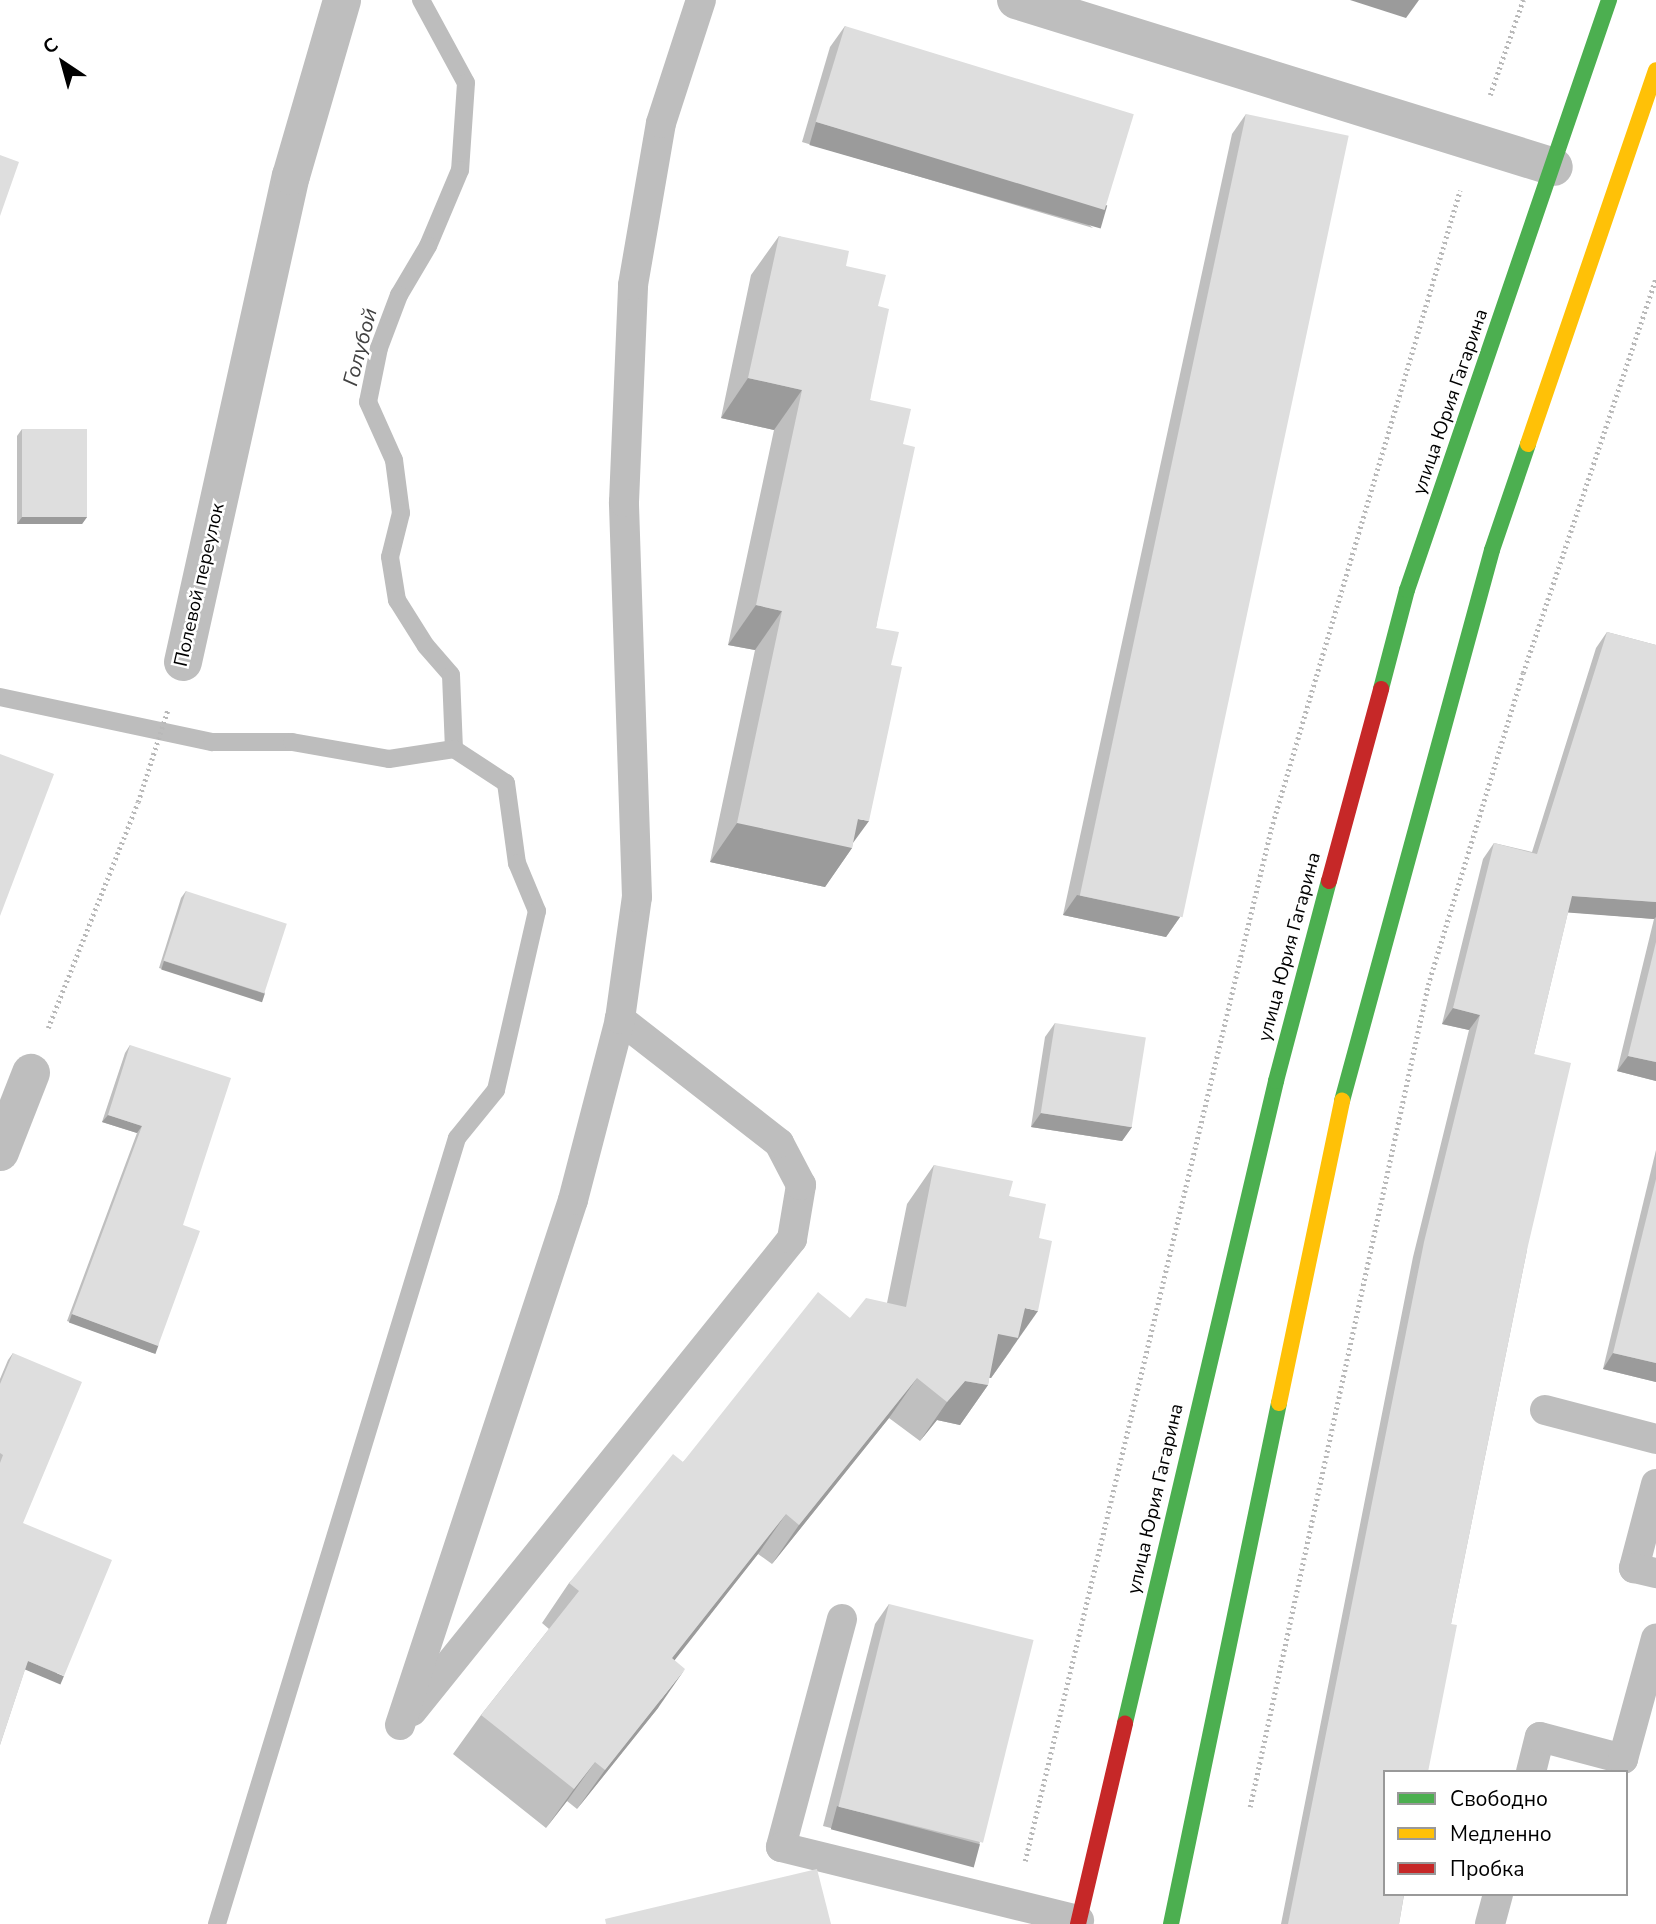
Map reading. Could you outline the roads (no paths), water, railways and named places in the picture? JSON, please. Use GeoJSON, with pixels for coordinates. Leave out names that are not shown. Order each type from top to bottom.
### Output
{"type":"FeatureCollection","features":[{"type":"Feature","properties":{"kind":"main road","name":"улица Юрия Гагарина"},"geometry":{"type":"LineString","coordinates":[[1078,1922],[1276,1081],[1407,590],[1555,167],[1609,0]]}},
{"type":"Feature","properties":{"kind":"main road"},"geometry":{"type":"LineString","coordinates":[[1171,1924],[1352,1053],[1492,550],[1656,70]]}},
{"type":"Feature","properties":{"kind":"street","name":"Полевой переулок"},"geometry":{"type":"LineString","coordinates":[[183,662],[291,176],[342,0]]}},
{"type":"Feature","properties":{"kind":"street"},"geometry":{"type":"LineString","coordinates":[[1017,0],[1555,167]]}},
{"type":"Feature","properties":{"kind":"street"},"geometry":{"type":"LineString","coordinates":[[0,1152],[30,1073]]}},
{"type":"Feature","properties":{"kind":"lane"},"geometry":{"type":"LineString","coordinates":[[620,1019],[779,1143],[801,1185],[792,1239],[400,1725],[573,1200],[620,1019],[637,897],[624,502],[633,285],[661,122],[701,0]]}},
{"type":"Feature","properties":{"kind":"lane"},"geometry":{"type":"LineString","coordinates":[[1545,1410],[1656,1439]]}},
{"type":"Feature","properties":{"kind":"lane"},"geometry":{"type":"LineString","coordinates":[[1656,1484],[1634,1568],[1656,1573]]}},
{"type":"Feature","properties":{"kind":"lane"},"geometry":{"type":"LineString","coordinates":[[842,1619],[781,1847],[1078,1922]]}},
{"type":"Feature","properties":{"kind":"lane"},"geometry":{"type":"LineString","coordinates":[[1532,1770],[1540,1737],[1623,1759],[1655,1645]]}},
{"type":"Feature","properties":{"kind":"lane"},"geometry":{"type":"LineString","coordinates":[[1490,1924],[1497,1896]]}},
{"type":"Feature","properties":{"kind":"waterway","name":"Голубой"},"geometry":{"type":"LineString","coordinates":[[421,0],[466,83],[460,170],[428,246],[399,295],[379,348],[368,402],[394,460],[401,513],[390,557],[397,600],[426,646],[451,675],[454,749]]}},
{"type":"Feature","properties":{"kind":"waterway"},"geometry":{"type":"LineString","coordinates":[[0,697],[212,742],[292,742],[389,759],[454,749],[506,783],[517,863],[537,911],[496,1090],[457,1138],[217,1924]]}}]}
